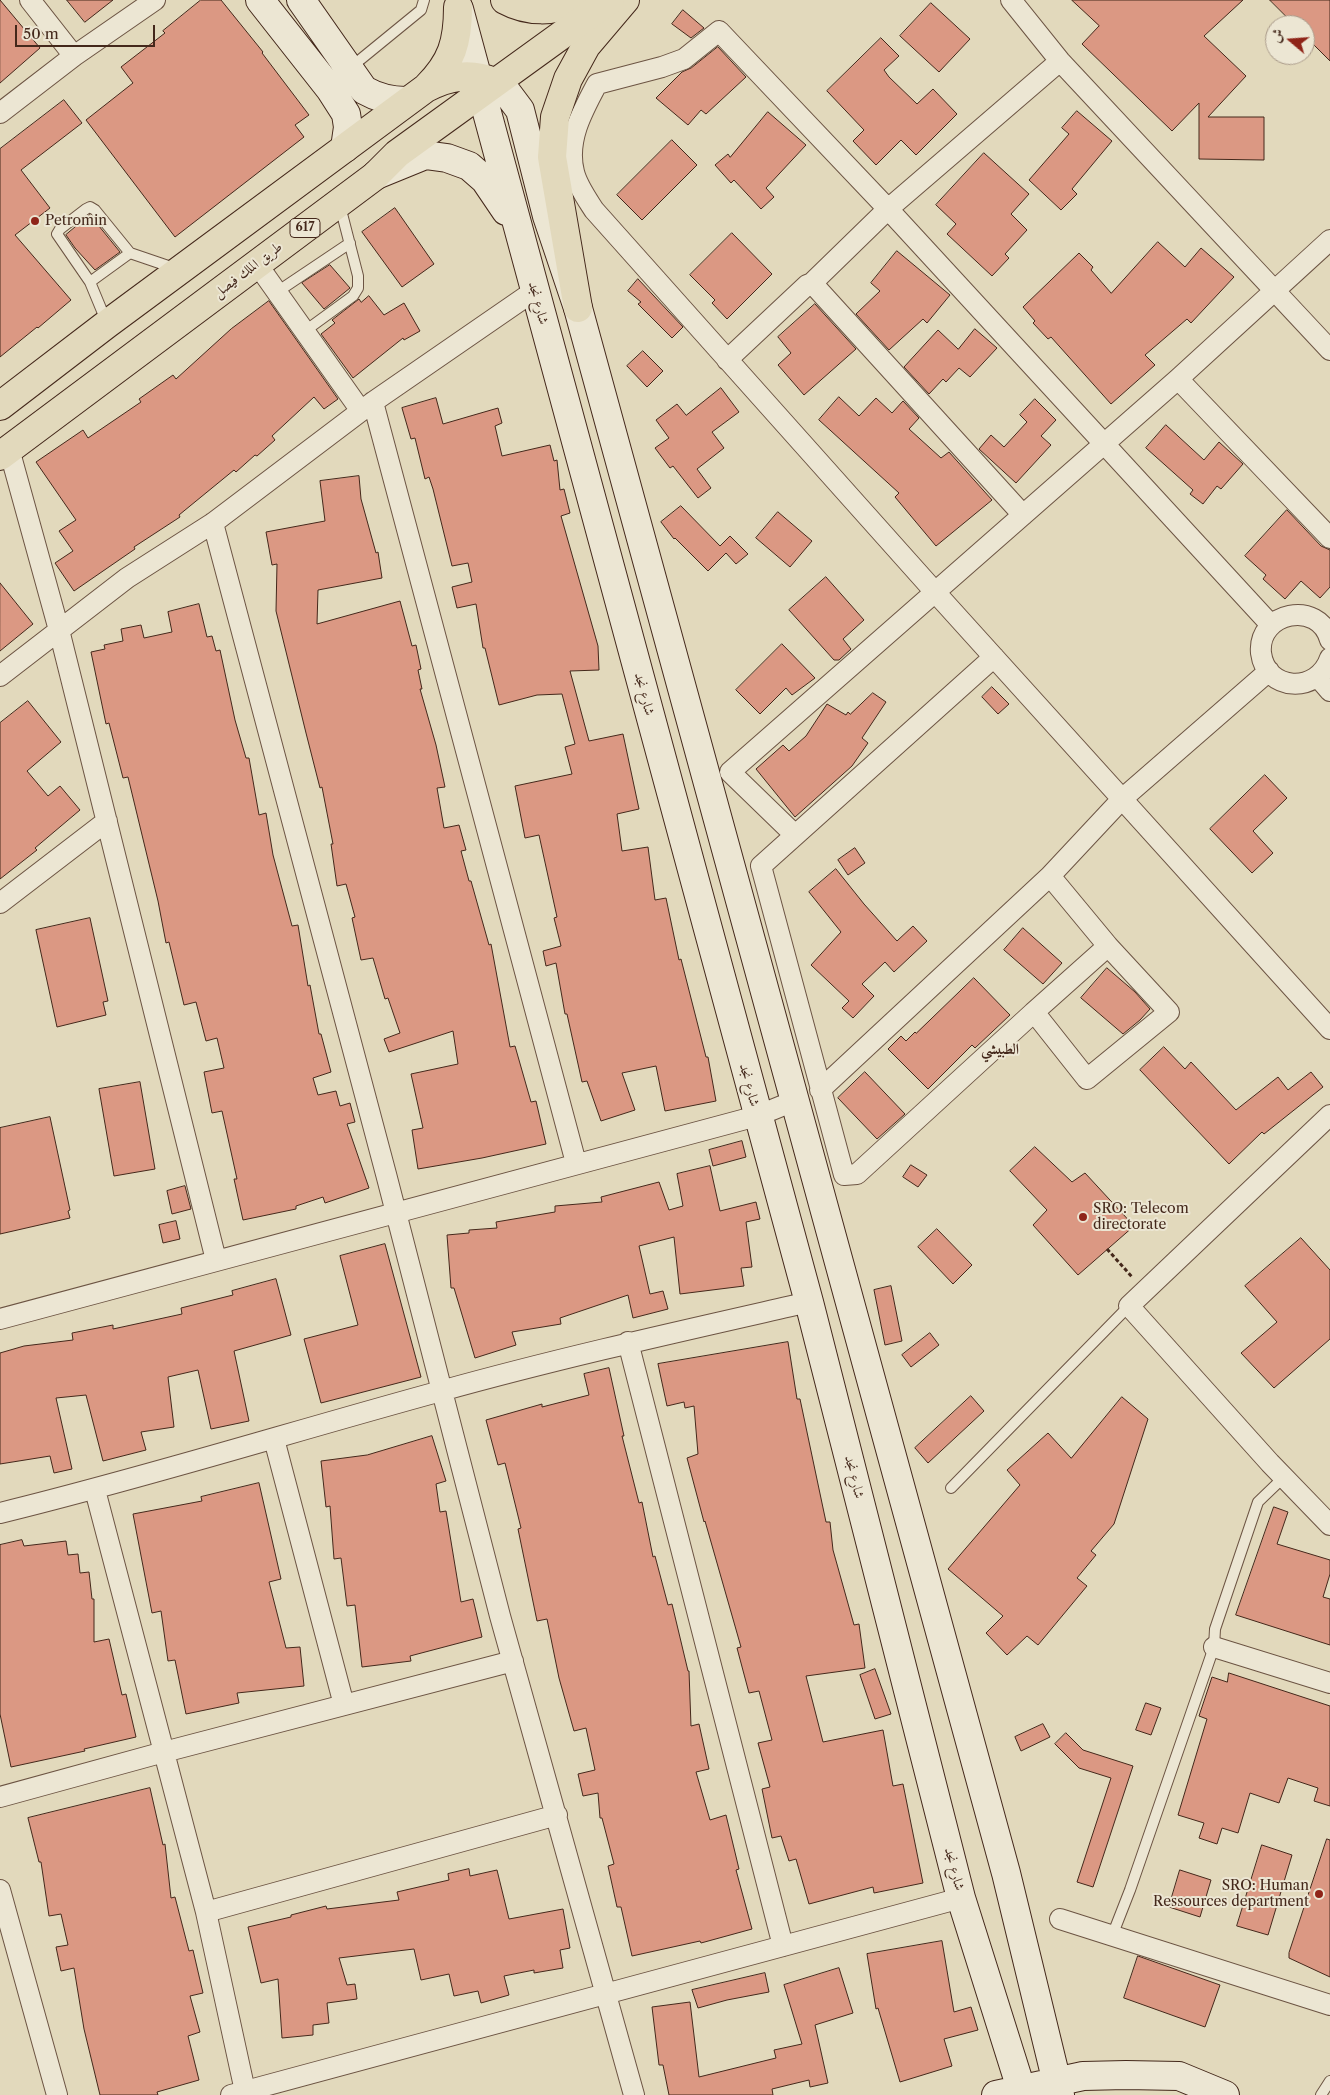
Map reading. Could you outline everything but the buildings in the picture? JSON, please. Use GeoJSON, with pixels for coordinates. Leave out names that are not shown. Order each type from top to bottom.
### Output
{"type":"FeatureCollection","features":[{"type":"Feature","properties":{"kind":"main road"},"geometry":{"type":"LineString","coordinates":[[505,0],[517,6],[554,9],[577,0]]}},
{"type":"Feature","properties":{"kind":"main road","name":"طريق الملك فيصل"},"geometry":{"type":"LineString","coordinates":[[5,452],[375,176],[398,154],[483,83],[610,0]]}},
{"type":"Feature","properties":{"kind":"main road"},"geometry":{"type":"LineString","coordinates":[[578,308],[552,157],[555,117],[568,79],[586,46],[625,0]]}},
{"type":"Feature","properties":{"kind":"main road"},"geometry":{"type":"LineString","coordinates":[[0,406],[107,324],[416,95],[442,72],[449,61],[458,25],[457,4]]}},
{"type":"Feature","properties":{"kind":"main road"},"geometry":{"type":"LineString","coordinates":[[416,95],[449,78],[461,76],[483,83]]}},
{"type":"Feature","properties":{"kind":"street"},"geometry":{"type":"LineString","coordinates":[[30,0],[74,56]]}},
{"type":"Feature","properties":{"kind":"street"},"geometry":{"type":"LineString","coordinates":[[0,113],[74,56],[155,0]]}},
{"type":"Feature","properties":{"kind":"street"},"geometry":{"type":"LineString","coordinates":[[260,0],[330,89],[346,114],[348,127],[345,148]]}},
{"type":"Feature","properties":{"kind":"street"},"geometry":{"type":"LineString","coordinates":[[301,0],[364,90],[375,96],[416,95]]}},
{"type":"Feature","properties":{"kind":"street"},"geometry":{"type":"LineString","coordinates":[[1011,0],[1060,61],[1330,350]]}},
{"type":"Feature","properties":{"kind":"street","name":"شارع نجد"},"geometry":{"type":"LineString","coordinates":[[457,4],[483,83],[534,291],[809,1302],[961,1898],[1013,2093]]}},
{"type":"Feature","properties":{"kind":"street"},"geometry":{"type":"LineString","coordinates":[[1271,625],[888,209],[719,31],[684,59],[596,84],[582,111],[571,146],[574,174],[594,210],[935,592],[1330,1029]]}},
{"type":"Feature","properties":{"kind":"street"},"geometry":{"type":"LineString","coordinates":[[727,360],[807,285],[812,283],[888,209],[1060,61]]}},
{"type":"Feature","properties":{"kind":"street"},"geometry":{"type":"LineString","coordinates":[[330,89],[350,69]]}},
{"type":"Feature","properties":{"kind":"street"},"geometry":{"type":"LineString","coordinates":[[483,83],[505,90],[520,110],[546,216],[578,308],[1003,1864],[1058,2089]]}},
{"type":"Feature","properties":{"kind":"street"},"geometry":{"type":"LineString","coordinates":[[375,176],[425,155],[459,161],[469,166],[485,180],[518,228]]}},
{"type":"Feature","properties":{"kind":"street"},"geometry":{"type":"LineString","coordinates":[[795,835],[730,772],[1178,379],[1330,240]]}},
{"type":"Feature","properties":{"kind":"street"},"geometry":{"type":"LineString","coordinates":[[257,264],[305,331],[367,407],[576,1163]]}},
{"type":"Feature","properties":{"kind":"street"},"geometry":{"type":"LineString","coordinates":[[812,283],[1023,515]]}},
{"type":"Feature","properties":{"kind":"street"},"geometry":{"type":"LineString","coordinates":[[0,676],[127,578],[213,523],[367,407],[534,291]]}},
{"type":"Feature","properties":{"kind":"street"},"geometry":{"type":"LineString","coordinates":[[1178,379],[1330,538]]}},
{"type":"Feature","properties":{"kind":"street"},"geometry":{"type":"LineString","coordinates":[[5,452],[59,630],[216,1260]]}},
{"type":"Feature","properties":{"kind":"street"},"geometry":{"type":"LineString","coordinates":[[213,523],[513,1661],[634,2095]]}},
{"type":"Feature","properties":{"kind":"street"},"geometry":{"type":"LineString","coordinates":[[1328,629],[1317,620],[1298,614],[1288,615],[1271,625],[1265,634],[1261,653],[1264,663],[1276,678],[1295,684],[1324,684],[1330,658]]}},
{"type":"Feature","properties":{"kind":"street"},"geometry":{"type":"LineString","coordinates":[[994,657],[761,866],[844,1175],[857,1174],[1108,946]]}},
{"type":"Feature","properties":{"kind":"street"},"geometry":{"type":"LineString","coordinates":[[820,1090],[1050,876],[1122,799],[1269,671]]}},
{"type":"Feature","properties":{"kind":"street"},"geometry":{"type":"LineString","coordinates":[[0,903],[107,821]]}},
{"type":"Feature","properties":{"kind":"street"},"geometry":{"type":"LineString","coordinates":[[1034,1012],[1087,1079],[1169,1012],[1108,946],[1050,876]]}},
{"type":"Feature","properties":{"kind":"street"},"geometry":{"type":"LineString","coordinates":[[0,1319],[757,1116],[794,1101]]}},
{"type":"Feature","properties":{"kind":"street"},"geometry":{"type":"LineString","coordinates":[[1330,1115],[1130,1306],[1330,1526]]}},
{"type":"Feature","properties":{"kind":"street"},"geometry":{"type":"LineString","coordinates":[[0,1513],[95,1490],[442,1391],[628,1342],[809,1302]]}},
{"type":"Feature","properties":{"kind":"street"},"geometry":{"type":"LineString","coordinates":[[628,1342],[783,1946]]}},
{"type":"Feature","properties":{"kind":"street"},"geometry":{"type":"LineString","coordinates":[[274,1439],[344,1705]]}},
{"type":"Feature","properties":{"kind":"street"},"geometry":{"type":"LineString","coordinates":[[95,1490],[206,1912],[238,2093],[961,1898]]}},
{"type":"Feature","properties":{"kind":"street"},"geometry":{"type":"LineString","coordinates":[[1214,1647],[1330,1683]]}},
{"type":"Feature","properties":{"kind":"street"},"geometry":{"type":"LineString","coordinates":[[0,1797],[513,1661]]}},
{"type":"Feature","properties":{"kind":"street"},"geometry":{"type":"LineString","coordinates":[[206,1912],[557,1816]]}},
{"type":"Feature","properties":{"kind":"street"},"geometry":{"type":"LineString","coordinates":[[0,1890],[57,2095]]}},
{"type":"Feature","properties":{"kind":"street"},"geometry":{"type":"LineString","coordinates":[[1060,1919],[1330,2005]]}},
{"type":"Feature","properties":{"kind":"street"},"geometry":{"type":"LineString","coordinates":[[1013,2093],[1058,2089],[1083,2076],[1179,2076],[1225,2095]]}},
{"type":"Feature","properties":{"kind":"lane"},"geometry":{"type":"LineString","coordinates":[[350,69],[421,10],[424,0]]}},
{"type":"Feature","properties":{"kind":"lane"},"geometry":{"type":"LineString","coordinates":[[305,331],[353,296],[358,288],[358,276],[339,202]]}},
{"type":"Feature","properties":{"kind":"lane"},"geometry":{"type":"LineString","coordinates":[[107,324],[90,282],[57,234],[60,229],[86,209],[90,207],[95,210],[130,253],[180,270]]}},
{"type":"Feature","properties":{"kind":"lane"},"geometry":{"type":"LineString","coordinates":[[277,292],[350,243]]}},
{"type":"Feature","properties":{"kind":"lane"},"geometry":{"type":"LineString","coordinates":[[90,282],[130,253]]}},
{"type":"Feature","properties":{"kind":"lane"},"geometry":{"type":"LineString","coordinates":[[951,1488],[1130,1306]]}},
{"type":"Feature","properties":{"kind":"lane"},"geometry":{"type":"LineString","coordinates":[[1112,1936],[1130,1890],[1214,1647],[1215,1628],[1258,1502],[1284,1477]]}},
{"type":"Feature","properties":{"kind":"lane"},"geometry":{"type":"LineString","coordinates":[[1321,2095],[1330,2081]]}},
{"type":"Feature","properties":{"kind":"path"},"geometry":{"type":"LineString","coordinates":[[1107,1249],[1145,1291]]}},
{"type":"Feature","properties":{"kind":"place","name":"Petromin"},"geometry":{"type":"Point","coordinates":[35,221]}},
{"type":"Feature","properties":{"kind":"place","name":"SRO: Telecom directorate"},"geometry":{"type":"Point","coordinates":[1083,1217]}},
{"type":"Feature","properties":{"kind":"place","name":"SRO: Human Ressources department"},"geometry":{"type":"Point","coordinates":[1319,1894]}},
{"type":"Feature","properties":{"kind":"district","name":"الطبيشي"},"geometry":{"type":"Point","coordinates":[1000,1050]}}]}
